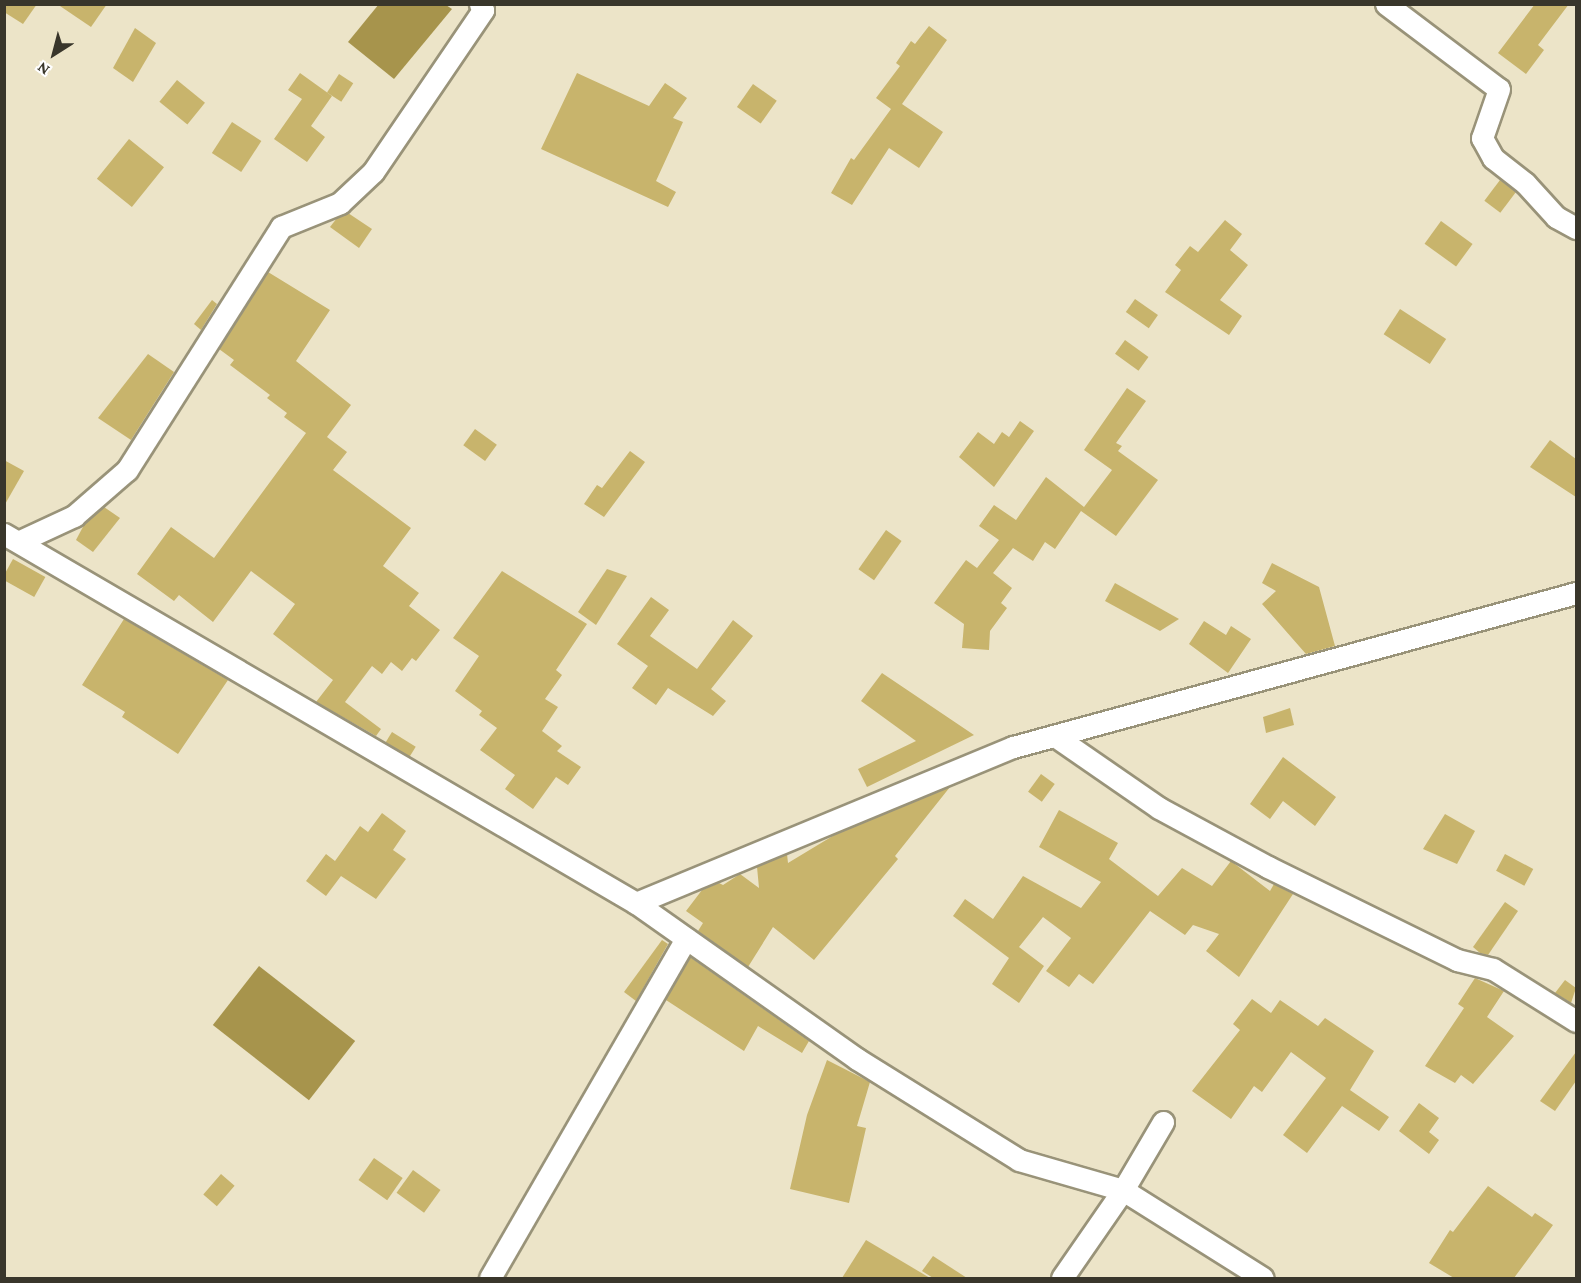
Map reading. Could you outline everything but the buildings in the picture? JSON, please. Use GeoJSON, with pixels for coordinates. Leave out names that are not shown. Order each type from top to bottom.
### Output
{"type":"FeatureCollection","features":[{"type":"Feature","properties":{"kind":"street"},"geometry":{"type":"LineString","coordinates":[[12,538],[74,516],[127,470],[281,227],[340,202],[373,172],[483,10],[480,4]]}},
{"type":"Feature","properties":{"kind":"street"},"geometry":{"type":"LineString","coordinates":[[1386,4],[1499,88],[1482,138],[1493,158],[1525,183],[1556,218],[1576,228]]}},
{"type":"Feature","properties":{"kind":"street"},"geometry":{"type":"LineString","coordinates":[[12,538],[636,903],[857,1059],[1019,1160],[1123,1190],[1263,1278]]}},
{"type":"Feature","properties":{"kind":"street"},"geometry":{"type":"LineString","coordinates":[[636,903],[1013,747],[1576,593]]}},
{"type":"Feature","properties":{"kind":"street"},"geometry":{"type":"LineString","coordinates":[[1055,736],[1159,808],[1268,867],[1457,960],[1493,969],[1576,1021]]}},
{"type":"Feature","properties":{"kind":"street"},"geometry":{"type":"LineString","coordinates":[[490,1278],[686,939]]}},
{"type":"Feature","properties":{"kind":"street"},"geometry":{"type":"LineString","coordinates":[[1062,1278],[1123,1190],[1162,1122]]}},
{"type":"Feature","properties":{"kind":"shaded area"},"geometry":{"type":"Polygon","coordinates":[[[379,4],[446,5],[452,9],[394,79],[348,42],[379,4]]]}},
{"type":"Feature","properties":{"kind":"shaded area"},"geometry":{"type":"Polygon","coordinates":[[[259,966],[355,1041],[309,1100],[213,1025],[259,966]]]}}]}
